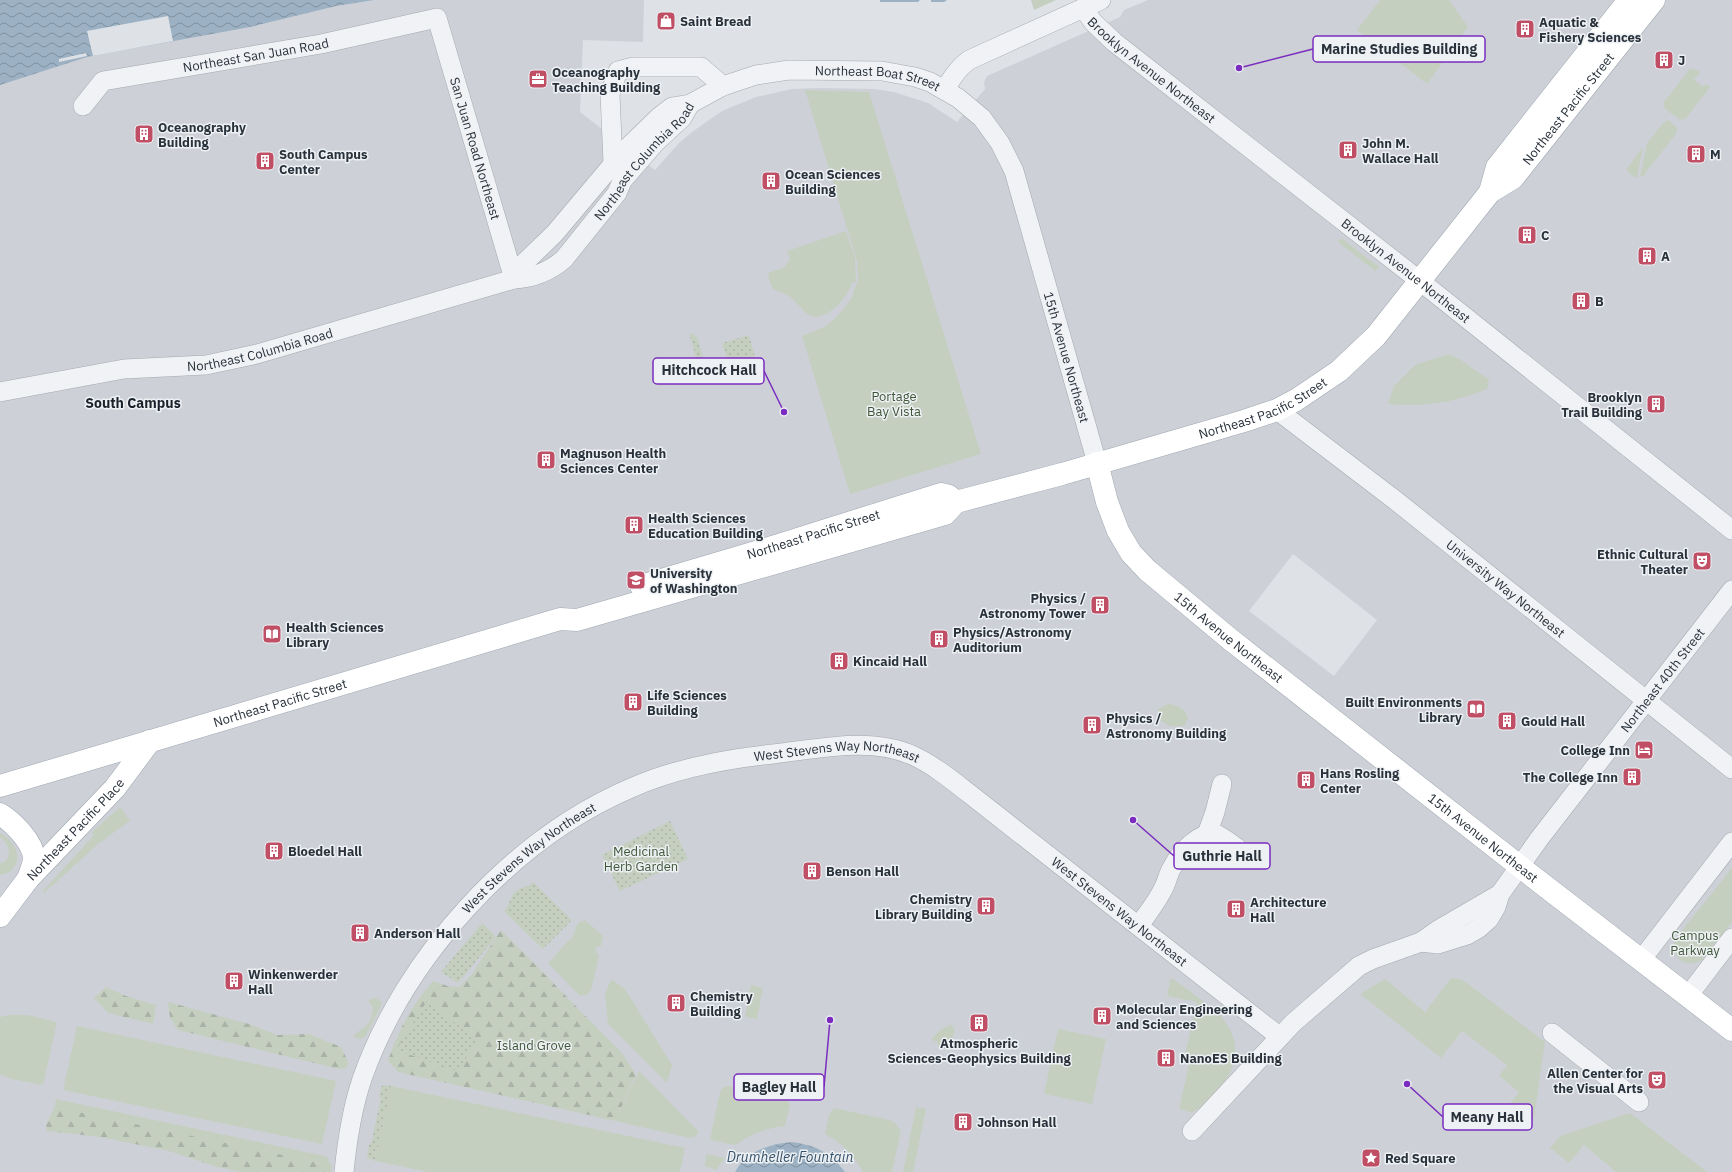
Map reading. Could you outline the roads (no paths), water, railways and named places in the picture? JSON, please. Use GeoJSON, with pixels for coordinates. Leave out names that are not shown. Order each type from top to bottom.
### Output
{"type":"FeatureCollection","features":[{"type":"Feature","properties":{"kind":"main road","name":"Northeast Pacific Street"},"geometry":{"type":"LineString","coordinates":[[1490,192],[1497,167],[1629,0]]}},
{"type":"Feature","properties":{"kind":"main road","name":"Northeast Pacific Street"},"geometry":{"type":"LineString","coordinates":[[0,786],[560,619],[571,607],[576,604],[774,547],[941,494],[949,496],[956,502],[1244,421],[1277,410],[1318,386],[1347,364],[1376,336],[1490,192],[1513,178],[1654,0]]}},
{"type":"Feature","properties":{"kind":"main road","name":"15th Avenue Northeast"},"geometry":{"type":"LineString","coordinates":[[1097,463],[1107,502],[1118,531],[1131,553],[1147,570],[1225,635],[1520,867],[1732,1030]]}},
{"type":"Feature","properties":{"kind":"main road","name":"Northeast Pacific Place"},"geometry":{"type":"LineString","coordinates":[[0,916],[28,879],[115,788],[150,741]]}},
{"type":"Feature","properties":{"kind":"main road"},"geometry":{"type":"LineString","coordinates":[[0,814],[19,829],[29,844],[34,858],[28,879]]}},
{"type":"Feature","properties":{"kind":"street","name":"Northeast Boat Street"},"geometry":{"type":"LineString","coordinates":[[690,104],[723,86],[756,75],[805,69],[882,71],[899,73],[930,82],[945,89],[955,73],[969,60],[1101,0]]}},
{"type":"Feature","properties":{"kind":"street","name":"Brooklyn Avenue Northeast"},"geometry":{"type":"LineString","coordinates":[[1083,8],[1093,22],[1114,42],[1420,281],[1732,530]]}},
{"type":"Feature","properties":{"kind":"street","name":"Northeast San Juan Road"},"geometry":{"type":"LineString","coordinates":[[83,106],[103,81],[321,44],[437,18]]}},
{"type":"Feature","properties":{"kind":"street","name":"San Juan Road Northeast"},"geometry":{"type":"LineString","coordinates":[[437,18],[514,278]]}},
{"type":"Feature","properties":{"kind":"street"},"geometry":{"type":"LineString","coordinates":[[613,163],[610,94],[618,71],[633,67],[701,67],[723,86]]}},
{"type":"Feature","properties":{"kind":"street","name":"15th Avenue Northeast"},"geometry":{"type":"LineString","coordinates":[[945,89],[968,105],[992,130],[1014,171],[1097,463]]}},
{"type":"Feature","properties":{"kind":"street","name":"Northeast Columbia Road"},"geometry":{"type":"LineString","coordinates":[[514,278],[521,266],[555,233],[635,139],[672,107],[690,104]]}},
{"type":"Feature","properties":{"kind":"street","name":"Northeast Columbia Road"},"geometry":{"type":"LineString","coordinates":[[0,392],[124,370],[206,365],[257,354],[514,278],[528,278],[538,275],[556,266],[564,259],[617,193],[622,181],[655,143],[682,118],[690,104]]}},
{"type":"Feature","properties":{"kind":"street","name":"University Way Northeast"},"geometry":{"type":"LineString","coordinates":[[1277,410],[1394,500],[1732,769]]}},
{"type":"Feature","properties":{"kind":"street","name":"Northeast 40th Street"},"geometry":{"type":"LineString","coordinates":[[1520,867],[1539,839],[1732,590]]}},
{"type":"Feature","properties":{"kind":"street","name":"West Stevens Way Northeast"},"geometry":{"type":"LineString","coordinates":[[344,1172],[348,1136],[357,1094],[386,1022],[416,972],[441,939],[470,906],[521,856],[547,836],[590,807],[632,787],[655,779],[727,760],[844,746],[884,747],[912,755],[926,762],[971,795],[1280,1037]]}},
{"type":"Feature","properties":{"kind":"street"},"geometry":{"type":"LineString","coordinates":[[1207,834],[1215,812],[1222,784]]}},
{"type":"Feature","properties":{"kind":"street"},"geometry":{"type":"LineString","coordinates":[[1143,920],[1159,898],[1172,867],[1180,855],[1191,844],[1207,834],[1216,834],[1246,855]]}},
{"type":"Feature","properties":{"kind":"street"},"geometry":{"type":"LineString","coordinates":[[1641,960],[1732,842]]}},
{"type":"Feature","properties":{"kind":"street"},"geometry":{"type":"LineString","coordinates":[[1192,1130],[1293,1023],[1359,966],[1421,942],[1438,930],[1500,894],[1520,867]]}},
{"type":"Feature","properties":{"kind":"street"},"geometry":{"type":"LineString","coordinates":[[1688,996],[1732,938]]}},
{"type":"Feature","properties":{"kind":"street"},"geometry":{"type":"LineString","coordinates":[[1552,1033],[1639,1102]]}},
{"type":"Feature","properties":{"kind":"water"},"geometry":{"type":"Polygon","coordinates":[[[0,0],[374,0],[336,6],[250,27],[87,57],[0,85],[0,0]]]}},
{"type":"Feature","properties":{"kind":"water"},"geometry":{"type":"Polygon","coordinates":[[[880,0],[920,0],[918,2],[880,2],[880,0]]]}},
{"type":"Feature","properties":{"kind":"water"},"geometry":{"type":"Polygon","coordinates":[[[931,0],[947,0],[944,2],[931,2],[931,0]]]}},
{"type":"Feature","properties":{"kind":"water","name":"Drumheller Fountain"},"geometry":{"type":"Polygon","coordinates":[[[791,1142],[808,1145],[821,1151],[833,1159],[845,1172],[735,1172],[745,1159],[759,1150],[791,1142]]]}},
{"type":"Feature","properties":{"kind":"place","name":"Saint Bread"},"geometry":{"type":"Point","coordinates":[666,21]}},
{"type":"Feature","properties":{"kind":"place","name":"Aquatic & Fishery Sciences"},"geometry":{"type":"Point","coordinates":[1525,29]}},
{"type":"Feature","properties":{"kind":"place","name":"J"},"geometry":{"type":"Point","coordinates":[1664,60]}},
{"type":"Feature","properties":{"kind":"place","name":"Marine Studies Building"},"geometry":{"type":"Point","coordinates":[1239,68]}},
{"type":"Feature","properties":{"kind":"place","name":"Oceanography Teaching Building"},"geometry":{"type":"Point","coordinates":[538,79]}},
{"type":"Feature","properties":{"kind":"place","name":"Oceanography Building"},"geometry":{"type":"Point","coordinates":[144,134]}},
{"type":"Feature","properties":{"kind":"place","name":"John M. Wallace Hall"},"geometry":{"type":"Point","coordinates":[1348,150]}},
{"type":"Feature","properties":{"kind":"place","name":"M"},"geometry":{"type":"Point","coordinates":[1696,154]}},
{"type":"Feature","properties":{"kind":"place","name":"South Campus Center"},"geometry":{"type":"Point","coordinates":[265,161]}},
{"type":"Feature","properties":{"kind":"place","name":"Ocean Sciences Building"},"geometry":{"type":"Point","coordinates":[771,181]}},
{"type":"Feature","properties":{"kind":"place","name":"C"},"geometry":{"type":"Point","coordinates":[1527,235]}},
{"type":"Feature","properties":{"kind":"place","name":"A"},"geometry":{"type":"Point","coordinates":[1647,256]}},
{"type":"Feature","properties":{"kind":"place","name":"B"},"geometry":{"type":"Point","coordinates":[1581,301]}},
{"type":"Feature","properties":{"kind":"place","name":"Brooklyn Trail Building"},"geometry":{"type":"Point","coordinates":[1656,404]}},
{"type":"Feature","properties":{"kind":"place","name":"Hitchcock Hall"},"geometry":{"type":"Point","coordinates":[784,412]}},
{"type":"Feature","properties":{"kind":"place","name":"Magnuson Health Sciences Center"},"geometry":{"type":"Point","coordinates":[546,460]}},
{"type":"Feature","properties":{"kind":"place","name":"Health Sciences Education Building"},"geometry":{"type":"Point","coordinates":[634,525]}},
{"type":"Feature","properties":{"kind":"place","name":"Ethnic Cultural Theater"},"geometry":{"type":"Point","coordinates":[1702,561]}},
{"type":"Feature","properties":{"kind":"place","name":"University of Washington"},"geometry":{"type":"Point","coordinates":[636,580]}},
{"type":"Feature","properties":{"kind":"place","name":"Physics / Astronomy Tower"},"geometry":{"type":"Point","coordinates":[1100,605]}},
{"type":"Feature","properties":{"kind":"place","name":"Health Sciences Library"},"geometry":{"type":"Point","coordinates":[272,634]}},
{"type":"Feature","properties":{"kind":"place","name":"Physics/Astronomy Auditorium"},"geometry":{"type":"Point","coordinates":[939,639]}},
{"type":"Feature","properties":{"kind":"place","name":"Kincaid Hall"},"geometry":{"type":"Point","coordinates":[839,661]}},
{"type":"Feature","properties":{"kind":"place","name":"Life Sciences Building"},"geometry":{"type":"Point","coordinates":[633,702]}},
{"type":"Feature","properties":{"kind":"place","name":"Built Environments Library"},"geometry":{"type":"Point","coordinates":[1476,709]}},
{"type":"Feature","properties":{"kind":"place","name":"Gould Hall"},"geometry":{"type":"Point","coordinates":[1507,721]}},
{"type":"Feature","properties":{"kind":"place","name":"Physics / Astronomy Building"},"geometry":{"type":"Point","coordinates":[1092,725]}},
{"type":"Feature","properties":{"kind":"place","name":"College Inn"},"geometry":{"type":"Point","coordinates":[1644,750]}},
{"type":"Feature","properties":{"kind":"place","name":"The College Inn"},"geometry":{"type":"Point","coordinates":[1632,777]}},
{"type":"Feature","properties":{"kind":"place","name":"Hans Rosling Center"},"geometry":{"type":"Point","coordinates":[1306,780]}},
{"type":"Feature","properties":{"kind":"place","name":"Guthrie Hall"},"geometry":{"type":"Point","coordinates":[1133,820]}},
{"type":"Feature","properties":{"kind":"place","name":"Bloedel Hall"},"geometry":{"type":"Point","coordinates":[274,851]}},
{"type":"Feature","properties":{"kind":"place","name":"Benson Hall"},"geometry":{"type":"Point","coordinates":[812,871]}},
{"type":"Feature","properties":{"kind":"place","name":"Chemistry Library Building"},"geometry":{"type":"Point","coordinates":[986,906]}},
{"type":"Feature","properties":{"kind":"place","name":"Architecture Hall"},"geometry":{"type":"Point","coordinates":[1236,909]}},
{"type":"Feature","properties":{"kind":"place","name":"Anderson Hall"},"geometry":{"type":"Point","coordinates":[360,933]}},
{"type":"Feature","properties":{"kind":"place","name":"Winkenwerder Hall"},"geometry":{"type":"Point","coordinates":[234,981]}},
{"type":"Feature","properties":{"kind":"place","name":"Chemistry Building"},"geometry":{"type":"Point","coordinates":[676,1003]}},
{"type":"Feature","properties":{"kind":"place","name":"Molecular Engineering and Sciences"},"geometry":{"type":"Point","coordinates":[1102,1016]}},
{"type":"Feature","properties":{"kind":"place","name":"Bagley Hall"},"geometry":{"type":"Point","coordinates":[830,1020]}},
{"type":"Feature","properties":{"kind":"place","name":"Atmospheric Sciences-Geophysics Building"},"geometry":{"type":"Point","coordinates":[979,1023]}},
{"type":"Feature","properties":{"kind":"place","name":"NanoES Building"},"geometry":{"type":"Point","coordinates":[1166,1058]}},
{"type":"Feature","properties":{"kind":"place","name":"Allen Center for the Visual Arts"},"geometry":{"type":"Point","coordinates":[1657,1080]}},
{"type":"Feature","properties":{"kind":"place","name":"Meany Hall"},"geometry":{"type":"Point","coordinates":[1407,1084]}},
{"type":"Feature","properties":{"kind":"place","name":"Johnson Hall"},"geometry":{"type":"Point","coordinates":[963,1122]}},
{"type":"Feature","properties":{"kind":"place","name":"Red Square"},"geometry":{"type":"Point","coordinates":[1371,1158]}},
{"type":"Feature","properties":{"kind":"district","name":"South Campus"},"geometry":{"type":"Point","coordinates":[133,403]}},
{"type":"Feature","properties":{"kind":"park label","name":"Portage Bay Vista"},"geometry":{"type":"Point","coordinates":[894,404]}},
{"type":"Feature","properties":{"kind":"park label","name":"Medicinal Herb Garden"},"geometry":{"type":"Point","coordinates":[641,858]}},
{"type":"Feature","properties":{"kind":"park label","name":"Campus Parkway"},"geometry":{"type":"Point","coordinates":[1695,942]}},
{"type":"Feature","properties":{"kind":"park label","name":"Island Grove"},"geometry":{"type":"Point","coordinates":[534,1045]}}]}
